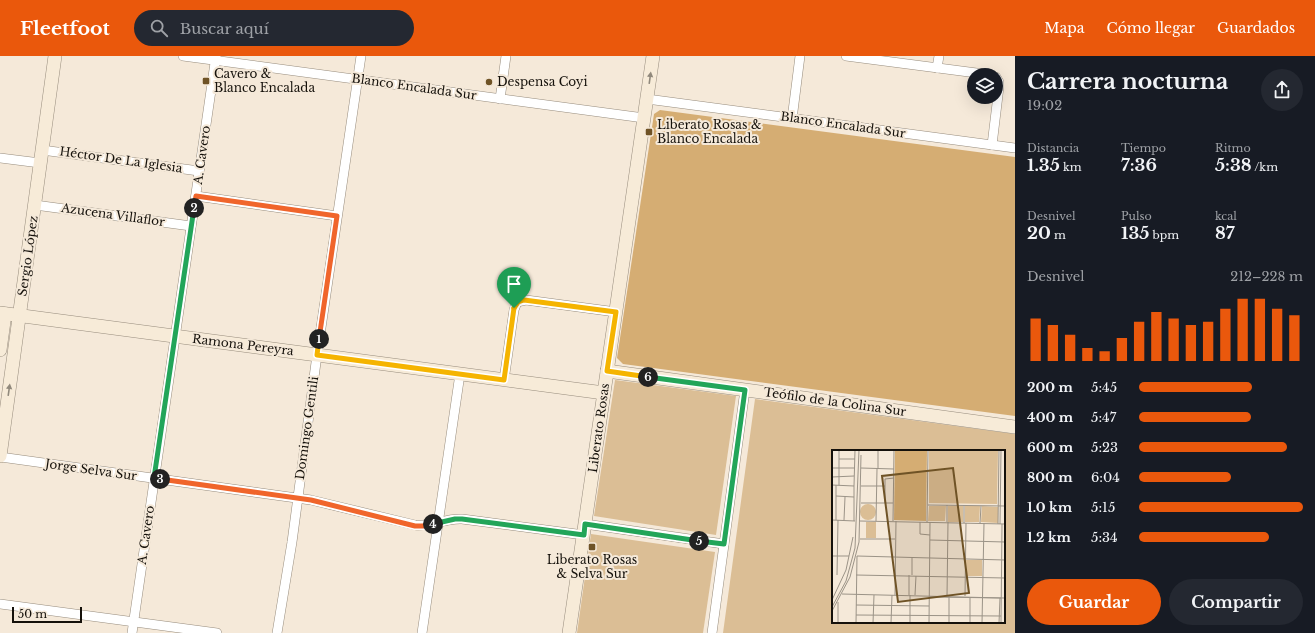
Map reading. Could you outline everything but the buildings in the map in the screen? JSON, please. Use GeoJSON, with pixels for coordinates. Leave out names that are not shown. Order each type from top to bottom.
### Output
{"type":"FeatureCollection","features":[{"type":"Feature","properties":{"kind":"street","name":"Sergio López"},"geometry":{"type":"LineString","coordinates":[[0,457],[55,56]]}},
{"type":"Feature","properties":{"kind":"street","name":"Blanco Encalada Sur"},"geometry":{"type":"LineString","coordinates":[[183,56],[216,58],[357,79],[644,118]]}},
{"type":"Feature","properties":{"kind":"street","name":"Domingo Gentili"},"geometry":{"type":"LineString","coordinates":[[277,633],[290,553],[317,355],[361,56]]}},
{"type":"Feature","properties":{"kind":"street"},"geometry":{"type":"LineString","coordinates":[[500,98],[506,56]]}},
{"type":"Feature","properties":{"kind":"street","name":"Liberato Rosas"},"geometry":{"type":"LineString","coordinates":[[569,633],[653,56]]}},
{"type":"Feature","properties":{"kind":"street"},"geometry":{"type":"LineString","coordinates":[[792,119],[800,56]]}},
{"type":"Feature","properties":{"kind":"street"},"geometry":{"type":"LineString","coordinates":[[846,56],[967,72]]}},
{"type":"Feature","properties":{"kind":"street"},"geometry":{"type":"LineString","coordinates":[[937,68],[939,56]]}},
{"type":"Feature","properties":{"kind":"street","name":"A. Cavero"},"geometry":{"type":"LineString","coordinates":[[132,633],[216,58]]}},
{"type":"Feature","properties":{"kind":"street","name":"Blanco Encalada Sur"},"geometry":{"type":"LineString","coordinates":[[647,99],[1015,148]]}},
{"type":"Feature","properties":{"kind":"street"},"geometry":{"type":"LineString","coordinates":[[992,145],[997,104]]}},
{"type":"Feature","properties":{"kind":"street","name":"Héctor De La Iglesia"},"geometry":{"type":"LineString","coordinates":[[42,150],[199,171]]}},
{"type":"Feature","properties":{"kind":"street"},"geometry":{"type":"LineString","coordinates":[[0,158],[40,163]]}},
{"type":"Feature","properties":{"kind":"street"},"geometry":{"type":"LineString","coordinates":[[196,196],[337,216]]}},
{"type":"Feature","properties":{"kind":"street","name":"Azucena Villaflor"},"geometry":{"type":"LineString","coordinates":[[35,205],[191,226]]}},
{"type":"Feature","properties":{"kind":"street"},"geometry":{"type":"LineString","coordinates":[[504,380],[514,308],[518,302],[526,300],[616,312]]}},
{"type":"Feature","properties":{"kind":"street"},"geometry":{"type":"LineString","coordinates":[[0,350],[2,314]]}},
{"type":"Feature","properties":{"kind":"street","name":"Ramona Pereyra"},"geometry":{"type":"LineString","coordinates":[[2,314],[604,393]]}},
{"type":"Feature","properties":{"kind":"street","name":"Teófilo de la Colina Sur"},"geometry":{"type":"LineString","coordinates":[[607,371],[1015,427]]}},
{"type":"Feature","properties":{"kind":"street"},"geometry":{"type":"LineString","coordinates":[[422,633],[460,374]]}},
{"type":"Feature","properties":{"kind":"street"},"geometry":{"type":"LineString","coordinates":[[712,633],[745,390]]}},
{"type":"Feature","properties":{"kind":"street","name":"Jorge Selva Sur"},"geometry":{"type":"LineString","coordinates":[[0,457],[318,501],[415,526],[462,519],[584,529],[724,544]]}},
{"type":"Feature","properties":{"kind":"street"},"geometry":{"type":"LineString","coordinates":[[0,604],[217,633]]}},
{"type":"Feature","properties":{"kind":"shaded area"},"geometry":{"type":"Polygon","coordinates":[[[660,110],[1015,157],[1015,416],[623,364],[617,358],[654,114],[660,110]]]}},
{"type":"Feature","properties":{"kind":"shaded area"},"geometry":{"type":"Polygon","coordinates":[[[615,380],[736,396],[716,535],[594,516],[615,380]]]}},
{"type":"Feature","properties":{"kind":"shaded area"},"geometry":{"type":"Polygon","coordinates":[[[755,399],[1015,434],[1015,633],[723,633],[755,399]]]}},
{"type":"Feature","properties":{"kind":"shaded area"},"geometry":{"type":"Polygon","coordinates":[[[591,534],[715,552],[703,633],[577,633],[591,534]]]}},
{"type":"Feature","properties":{"kind":"place","name":"Cavero & Blanco Encalada"},"geometry":{"type":"Point","coordinates":[206,81]}},
{"type":"Feature","properties":{"kind":"place","name":"Despensa Coyi"},"geometry":{"type":"Point","coordinates":[489,82]}},
{"type":"Feature","properties":{"kind":"place","name":"Liberato Rosas & Blanco Encalada"},"geometry":{"type":"Point","coordinates":[649,132]}},
{"type":"Feature","properties":{"kind":"place","name":"Liberato Rosas & Selva Sur"},"geometry":{"type":"Point","coordinates":[592,547]}},
{"type":"Feature","properties":{"kind":"route"},"geometry":{"type":"LineString","coordinates":[[196,196],[337,216],[317,355],[504,380],[514,308],[518,302],[524,300],[616,312],[607,371],[745,390],[724,544],[585,524],[584,535],[458,519],[427,526],[415,526],[311,500],[154,478],[196,196]]}}]}
